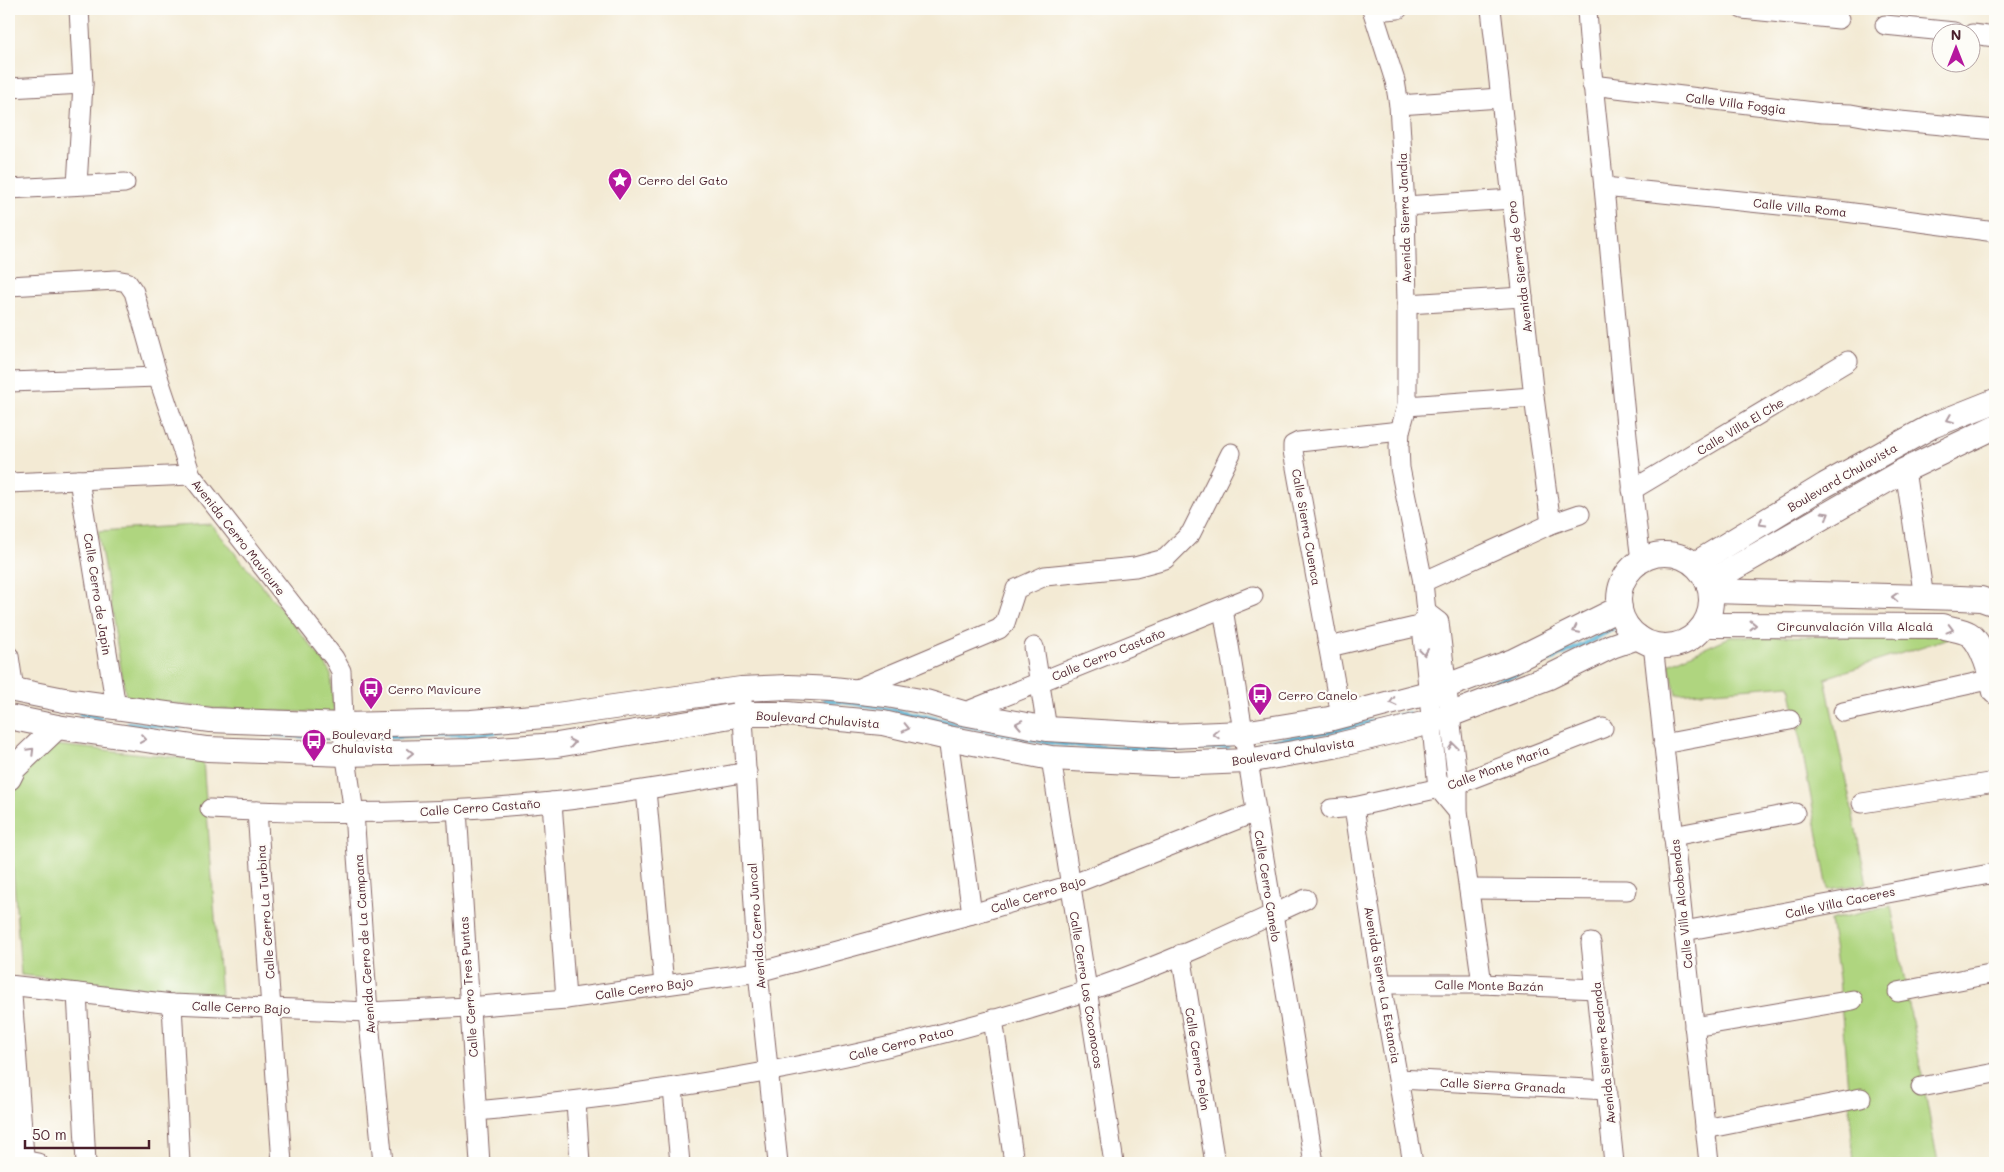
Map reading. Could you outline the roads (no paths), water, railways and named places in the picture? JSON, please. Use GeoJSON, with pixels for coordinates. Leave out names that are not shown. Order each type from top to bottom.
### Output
{"type":"FeatureCollection","features":[{"type":"Feature","properties":{"kind":"street"},"geometry":{"type":"LineString","coordinates":[[77,185],[82,84],[79,9]]}},
{"type":"Feature","properties":{"kind":"street"},"geometry":{"type":"LineString","coordinates":[[1373,10],[1398,9]]}},
{"type":"Feature","properties":{"kind":"street","name":"Avenida Sierra de Oro"},"geometry":{"type":"LineString","coordinates":[[1491,9],[1534,397],[1551,524]]}},
{"type":"Feature","properties":{"kind":"street"},"geometry":{"type":"LineString","coordinates":[[1587,9],[1592,85],[1604,187],[1632,490],[1641,560]]}},
{"type":"Feature","properties":{"kind":"street"},"geometry":{"type":"LineString","coordinates":[[1742,9],[1839,19]]}},
{"type":"Feature","properties":{"kind":"street","name":"Avenida Sierra Jandia"},"geometry":{"type":"LineString","coordinates":[[1373,10],[1396,81],[1399,105],[1405,206],[1407,304],[1407,406],[1400,431],[1400,468],[1423,582],[1438,689],[1440,719]]}},
{"type":"Feature","properties":{"kind":"street"},"geometry":{"type":"LineString","coordinates":[[1885,25],[1932,30]]}},
{"type":"Feature","properties":{"kind":"street"},"geometry":{"type":"LineString","coordinates":[[1982,35],[1995,37]]}},
{"type":"Feature","properties":{"kind":"street"},"geometry":{"type":"LineString","coordinates":[[9,88],[82,84]]}},
{"type":"Feature","properties":{"kind":"street","name":"Calle Villa Foggia"},"geometry":{"type":"LineString","coordinates":[[1592,85],[1822,113],[1851,114],[1879,119],[1995,130]]}},
{"type":"Feature","properties":{"kind":"street"},"geometry":{"type":"LineString","coordinates":[[1399,105],[1500,98]]}},
{"type":"Feature","properties":{"kind":"street"},"geometry":{"type":"LineString","coordinates":[[9,189],[125,183]]}},
{"type":"Feature","properties":{"kind":"street","name":"Calle Villa Roma"},"geometry":{"type":"LineString","coordinates":[[1604,187],[1838,211],[1995,232]]}},
{"type":"Feature","properties":{"kind":"street"},"geometry":{"type":"LineString","coordinates":[[1405,206],[1512,199]]}},
{"type":"Feature","properties":{"kind":"street","name":"Avenida Cerro Mavicure"},"geometry":{"type":"LineString","coordinates":[[9,286],[116,280],[127,282],[134,292],[158,377],[191,475],[334,658],[341,672],[343,725]]}},
{"type":"Feature","properties":{"kind":"street"},"geometry":{"type":"LineString","coordinates":[[1407,304],[1523,297]]}},
{"type":"Feature","properties":{"kind":"street","name":"Calle Villa El Che"},"geometry":{"type":"LineString","coordinates":[[1632,490],[1848,361]]}},
{"type":"Feature","properties":{"kind":"street"},"geometry":{"type":"LineString","coordinates":[[9,382],[158,377]]}},
{"type":"Feature","properties":{"kind":"street"},"geometry":{"type":"LineString","coordinates":[[1407,406],[1534,397]]}},
{"type":"Feature","properties":{"kind":"street","name":"Boulevard Chulavista"},"geometry":{"type":"LineString","coordinates":[[1705,579],[1825,485],[1932,426],[1995,401]]}},
{"type":"Feature","properties":{"kind":"street","name":"Boulevard Chulavista"},"geometry":{"type":"LineString","coordinates":[[1705,579],[1905,470],[1995,427]]}},
{"type":"Feature","properties":{"kind":"street","name":"Calle Sierra Cuenca"},"geometry":{"type":"LineString","coordinates":[[1341,716],[1293,445],[1299,442],[1400,431]]}},
{"type":"Feature","properties":{"kind":"street"},"geometry":{"type":"LineString","coordinates":[[852,691],[999,629],[1005,623],[1016,589],[1045,576],[1135,567],[1164,559],[1191,534],[1231,453]]}},
{"type":"Feature","properties":{"kind":"street"},"geometry":{"type":"LineString","coordinates":[[1905,470],[1924,598]]}},
{"type":"Feature","properties":{"kind":"street"},"geometry":{"type":"LineString","coordinates":[[9,484],[191,475]]}},
{"type":"Feature","properties":{"kind":"street","name":"Calle Cerro de Japin"},"geometry":{"type":"LineString","coordinates":[[79,480],[116,707]]}},
{"type":"Feature","properties":{"kind":"street"},"geometry":{"type":"LineString","coordinates":[[1423,582],[1551,524],[1580,514]]}},
{"type":"Feature","properties":{"kind":"street"},"geometry":{"type":"LineString","coordinates":[[1645,640],[1626,624],[1620,608],[1619,594],[1623,581],[1630,569],[1641,560],[1655,555],[1669,554],[1683,557],[1705,579],[1924,598],[1981,600],[1995,604]]}},
{"type":"Feature","properties":{"kind":"street","name":"Boulevard Chulavista"},"geometry":{"type":"LineString","coordinates":[[9,717],[207,749],[345,754],[470,751],[557,745],[743,714],[787,714],[883,723],[1051,758],[1172,764],[1247,761],[1334,746],[1404,730],[1440,719],[1549,677],[1612,646],[1645,640],[1667,646],[1682,643],[1695,636],[1709,614],[1712,602],[1705,579]]}},
{"type":"Feature","properties":{"kind":"street","name":"Calle Cerro Castaño"},"geometry":{"type":"LineString","coordinates":[[963,713],[1253,596]]}},
{"type":"Feature","properties":{"kind":"street","name":"Boulevard Chulavista"},"geometry":{"type":"LineString","coordinates":[[12,689],[64,700],[210,720],[343,725],[471,722],[557,715],[741,689],[789,687],[852,691],[926,702],[963,713],[1047,729],[1170,736],[1243,732],[1329,719],[1438,689],[1513,661],[1620,608]]}},
{"type":"Feature","properties":{"kind":"street","name":"Calle Cerro Canelo"},"geometry":{"type":"LineString","coordinates":[[1223,609],[1314,1163]]}},
{"type":"Feature","properties":{"kind":"street"},"geometry":{"type":"LineString","coordinates":[[1329,647],[1429,620]]}},
{"type":"Feature","properties":{"kind":"street","name":"Circunvalación Villa Alcalá"},"geometry":{"type":"LineString","coordinates":[[1704,624],[1942,626],[1969,634],[1978,644],[1994,686]]}},
{"type":"Feature","properties":{"kind":"street","name":"Calle Villa Alcobendas"},"geometry":{"type":"LineString","coordinates":[[1645,640],[1663,744],[1709,1163]]}},
{"type":"Feature","properties":{"kind":"street"},"geometry":{"type":"LineString","coordinates":[[1034,647],[1038,682],[1047,729]]}},
{"type":"Feature","properties":{"kind":"street"},"geometry":{"type":"LineString","coordinates":[[9,656],[12,689]]}},
{"type":"Feature","properties":{"kind":"street"},"geometry":{"type":"LineString","coordinates":[[1843,712],[1994,686]]}},
{"type":"Feature","properties":{"kind":"street","name":"Avenida Cerro Juncal"},"geometry":{"type":"LineString","coordinates":[[741,689],[758,972],[778,1163]]}},
{"type":"Feature","properties":{"kind":"street"},"geometry":{"type":"LineString","coordinates":[[113,735],[116,707]]}},
{"type":"Feature","properties":{"kind":"street"},"geometry":{"type":"LineString","coordinates":[[1440,719],[1458,784],[1458,812],[1482,984]]}},
{"type":"Feature","properties":{"kind":"street"},"geometry":{"type":"LineString","coordinates":[[1440,719],[1438,788],[1458,812]]}},
{"type":"Feature","properties":{"kind":"street"},"geometry":{"type":"LineString","coordinates":[[1663,744],[1790,720]]}},
{"type":"Feature","properties":{"kind":"street","name":"Avenida Cerro de La Campana"},"geometry":{"type":"LineString","coordinates":[[343,725],[345,754],[354,813],[368,1012],[383,1163]]}},
{"type":"Feature","properties":{"kind":"street"},"geometry":{"type":"LineString","coordinates":[[9,778],[14,768],[57,726]]}},
{"type":"Feature","properties":{"kind":"street","name":"Calle Monte María"},"geometry":{"type":"LineString","coordinates":[[1331,809],[1354,807],[1458,784],[1603,728]]}},
{"type":"Feature","properties":{"kind":"street"},"geometry":{"type":"LineString","coordinates":[[948,738],[972,914]]}},
{"type":"Feature","properties":{"kind":"street","name":"Calle Cerro Los Coconocos"},"geometry":{"type":"LineString","coordinates":[[1051,758],[1114,1163]]}},
{"type":"Feature","properties":{"kind":"street","name":"Calle Cerro Castaño"},"geometry":{"type":"LineString","coordinates":[[210,809],[354,813],[456,810],[552,802],[646,790],[747,772]]}},
{"type":"Feature","properties":{"kind":"street"},"geometry":{"type":"LineString","coordinates":[[1862,803],[1995,782]]}},
{"type":"Feature","properties":{"kind":"street"},"geometry":{"type":"LineString","coordinates":[[646,790],[664,985]]}},
{"type":"Feature","properties":{"kind":"street"},"geometry":{"type":"LineString","coordinates":[[552,802],[566,999]]}},
{"type":"Feature","properties":{"kind":"street","name":"Avenida Sierra La Estancia"},"geometry":{"type":"LineString","coordinates":[[1354,807],[1381,984],[1413,1163]]}},
{"type":"Feature","properties":{"kind":"street","name":"Calle Cerro Tres Puntas"},"geometry":{"type":"LineString","coordinates":[[456,810],[480,1163]]}},
{"type":"Feature","properties":{"kind":"street","name":"Calle Cerro La Turbina"},"geometry":{"type":"LineString","coordinates":[[258,811],[282,1163]]}},
{"type":"Feature","properties":{"kind":"street","name":"Calle Cerro Bajo"},"geometry":{"type":"LineString","coordinates":[[9,986],[172,1004],[368,1012],[468,1007],[566,999],[758,972],[972,914],[1070,885],[1256,812]]}},
{"type":"Feature","properties":{"kind":"street"},"geometry":{"type":"LineString","coordinates":[[1673,836],[1796,814]]}},
{"type":"Feature","properties":{"kind":"street","name":"Calle Villa Caceres"},"geometry":{"type":"LineString","coordinates":[[1684,931],[1995,873]]}},
{"type":"Feature","properties":{"kind":"street"},"geometry":{"type":"LineString","coordinates":[[1469,889],[1627,890]]}},
{"type":"Feature","properties":{"kind":"street","name":"Calle Cerro Patao"},"geometry":{"type":"LineString","coordinates":[[476,1111],[576,1102],[673,1089],[881,1050],[1088,990],[1181,954],[1306,898]]}},
{"type":"Feature","properties":{"kind":"street","name":"Avenida Sierra Redonda"},"geometry":{"type":"LineString","coordinates":[[1592,943],[1614,1163]]}},
{"type":"Feature","properties":{"kind":"street","name":"Calle Cerro Pelón"},"geometry":{"type":"LineString","coordinates":[[1181,954],[1215,1163]]}},
{"type":"Feature","properties":{"kind":"street"},"geometry":{"type":"LineString","coordinates":[[1898,992],[1995,973]]}},
{"type":"Feature","properties":{"kind":"street","name":"Calle Monte Bazán"},"geometry":{"type":"LineString","coordinates":[[1381,984],[1482,984],[1596,989]]}},
{"type":"Feature","properties":{"kind":"street"},"geometry":{"type":"LineString","coordinates":[[9,986],[27,1162]]}},
{"type":"Feature","properties":{"kind":"street"},"geometry":{"type":"LineString","coordinates":[[77,993],[86,1163]]}},
{"type":"Feature","properties":{"kind":"street"},"geometry":{"type":"LineString","coordinates":[[1694,1027],[1854,1000]]}},
{"type":"Feature","properties":{"kind":"street"},"geometry":{"type":"LineString","coordinates":[[172,1004],[180,1163]]}},
{"type":"Feature","properties":{"kind":"street"},"geometry":{"type":"LineString","coordinates":[[993,1019],[1014,1163]]}},
{"type":"Feature","properties":{"kind":"street"},"geometry":{"type":"LineString","coordinates":[[1921,1088],[1995,1073]]}},
{"type":"Feature","properties":{"kind":"street","name":"Calle Sierra Granada"},"geometry":{"type":"LineString","coordinates":[[1398,1079],[1607,1090]]}},
{"type":"Feature","properties":{"kind":"street"},"geometry":{"type":"LineString","coordinates":[[673,1089],[680,1163]]}},
{"type":"Feature","properties":{"kind":"street"},"geometry":{"type":"LineString","coordinates":[[1705,1129],[1862,1098]]}},
{"type":"Feature","properties":{"kind":"street"},"geometry":{"type":"LineString","coordinates":[[576,1102],[580,1163]]}},
{"type":"Feature","properties":{"kind":"waterway"},"geometry":{"type":"LineString","coordinates":[[1460,698],[1583,645],[1612,629]]}},
{"type":"Feature","properties":{"kind":"waterway"},"geometry":{"type":"LineString","coordinates":[[825,700],[876,707],[1051,743],[1127,748],[1178,749],[1228,747]]}},
{"type":"Feature","properties":{"kind":"waterway"},"geometry":{"type":"LineString","coordinates":[[81,714],[100,718]]}},
{"type":"Feature","properties":{"kind":"waterway"},"geometry":{"type":"LineString","coordinates":[[1260,743],[1330,731],[1408,714]]}},
{"type":"Feature","properties":{"kind":"waterway"},"geometry":{"type":"LineString","coordinates":[[129,723],[179,728]]}},
{"type":"Feature","properties":{"kind":"waterway"},"geometry":{"type":"LineString","coordinates":[[365,737],[468,735],[503,731]]}},
{"type":"Feature","properties":{"kind":"waterway"},"geometry":{"type":"LineString","coordinates":[[273,734],[335,738]]}},
{"type":"Feature","properties":{"kind":"place","name":"Cerro del Gato"},"geometry":{"type":"Point","coordinates":[620,201]}},
{"type":"Feature","properties":{"kind":"place","name":"Cerro Mavicure"},"geometry":{"type":"Point","coordinates":[371,710]}},
{"type":"Feature","properties":{"kind":"place","name":"Cerro Canelo"},"geometry":{"type":"Point","coordinates":[1260,716]}},
{"type":"Feature","properties":{"kind":"place","name":"Boulevard Chulavista"},"geometry":{"type":"Point","coordinates":[314,762]}}]}
